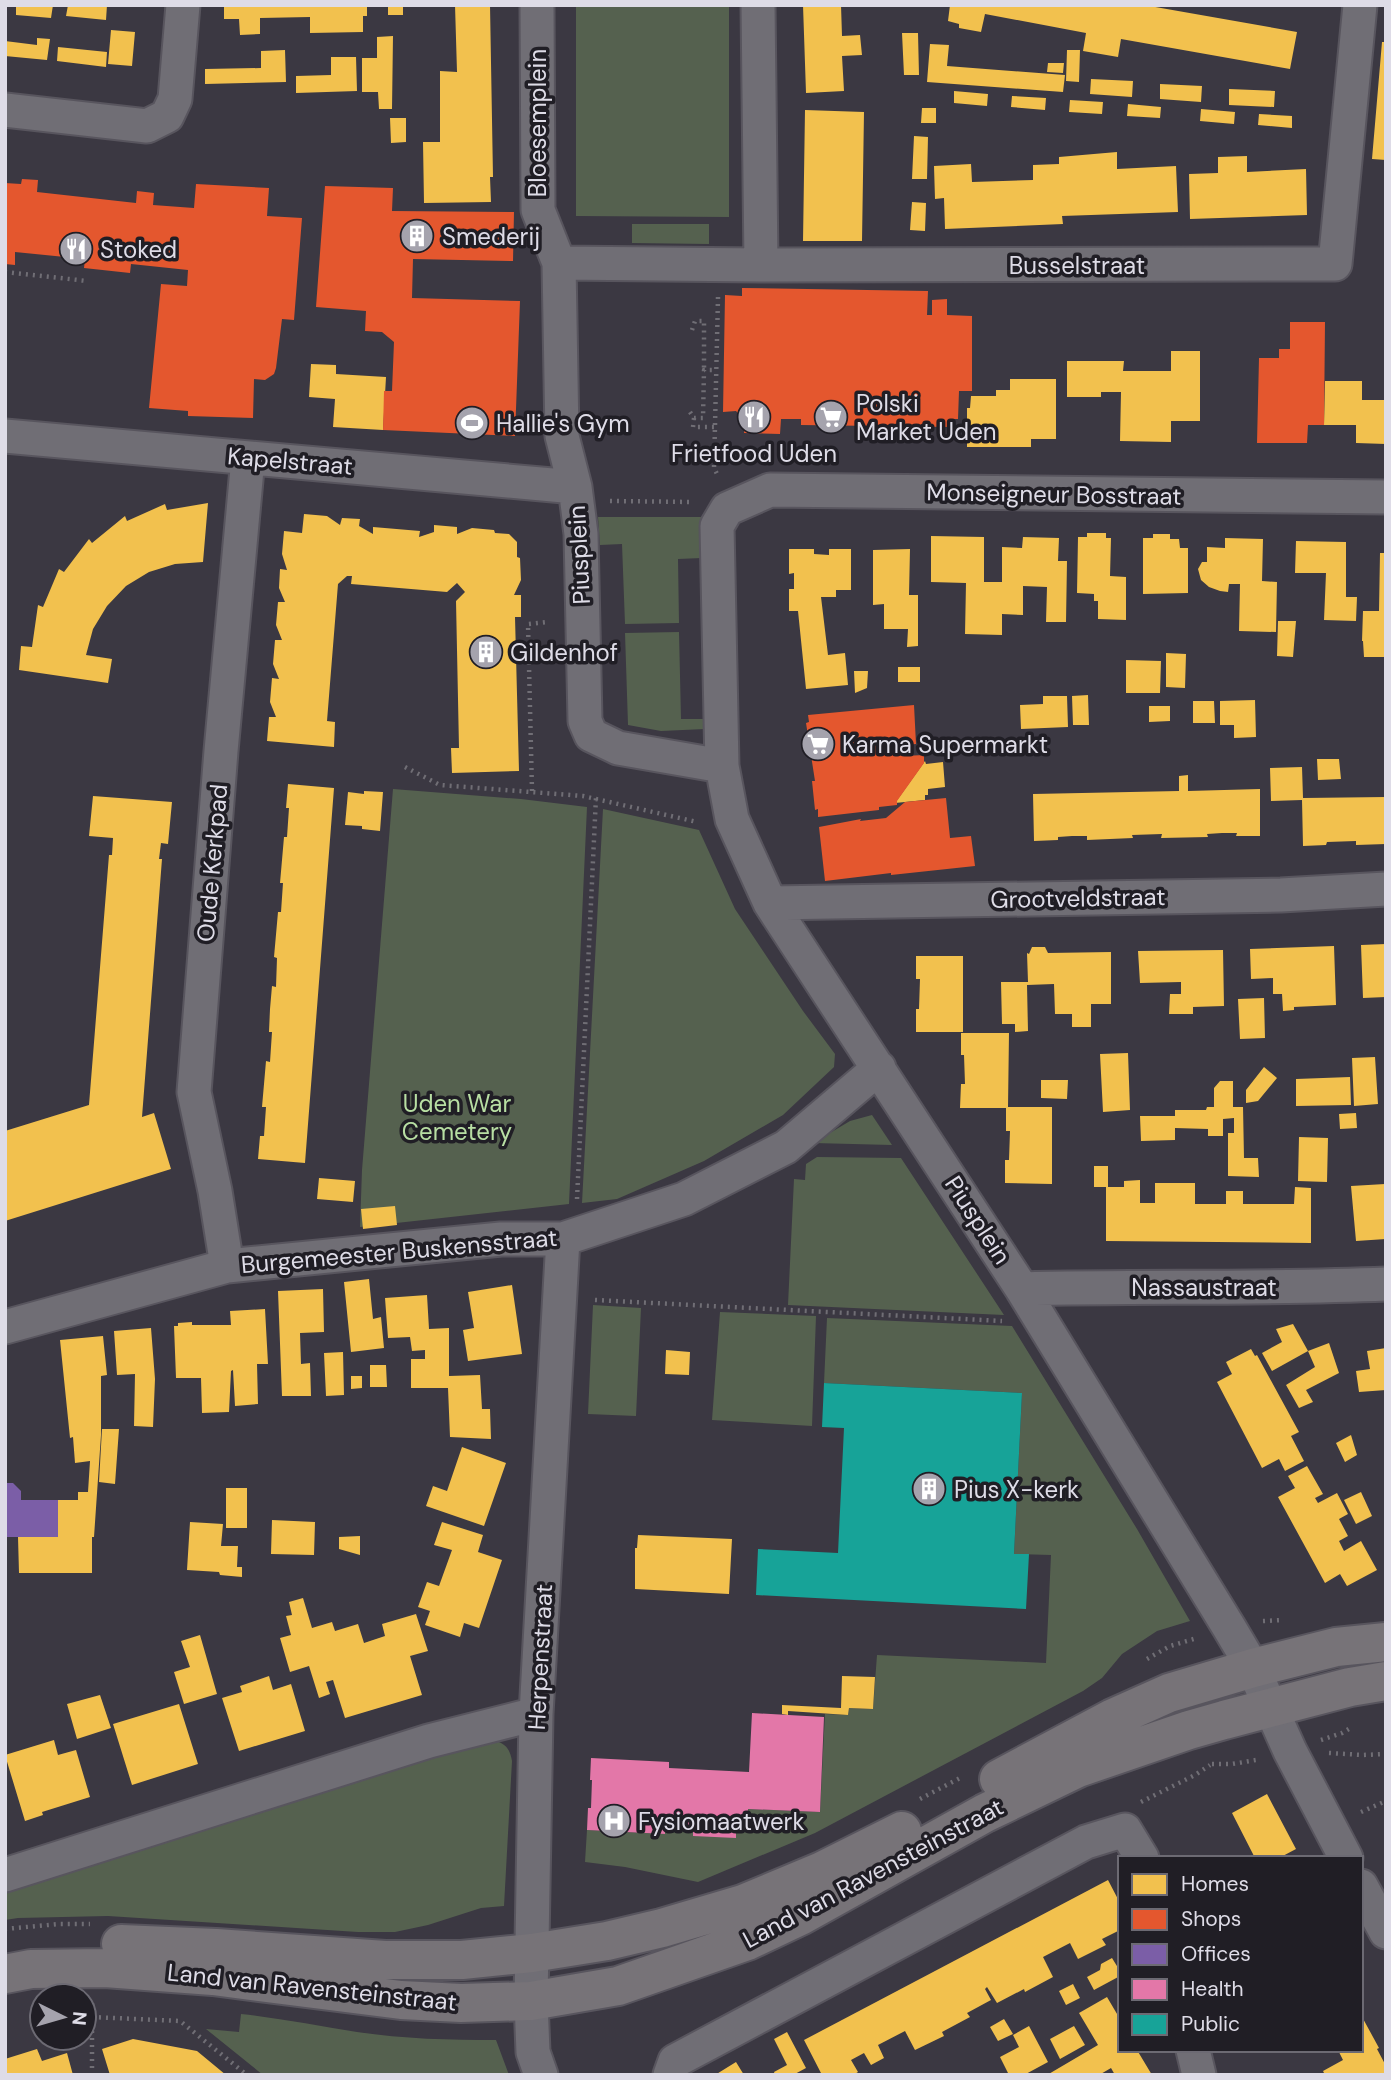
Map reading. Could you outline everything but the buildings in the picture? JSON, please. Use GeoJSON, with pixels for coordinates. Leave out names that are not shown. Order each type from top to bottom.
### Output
{"type":"FeatureCollection","features":[{"type":"Feature","properties":{"kind":"street"},"geometry":{"type":"LineString","coordinates":[[5,110],[147,126],[167,116],[175,99],[183,5]]}},
{"type":"Feature","properties":{"kind":"street","name":"Bloesemplein"},"geometry":{"type":"LineString","coordinates":[[537,5],[538,211],[559,262],[562,436],[575,487]]}},
{"type":"Feature","properties":{"kind":"street"},"geometry":{"type":"LineString","coordinates":[[758,5],[761,265]]}},
{"type":"Feature","properties":{"kind":"street","name":"Busselstraat"},"geometry":{"type":"LineString","coordinates":[[559,262],[718,265],[1335,264],[1360,5]]}},
{"type":"Feature","properties":{"kind":"street","name":"Kapelstraat"},"geometry":{"type":"LineString","coordinates":[[5,436],[575,487]]}},
{"type":"Feature","properties":{"kind":"street","name":"Oude Kerkpad"},"geometry":{"type":"LineString","coordinates":[[227,1266],[215,1191],[194,1092],[248,458]]}},
{"type":"Feature","properties":{"kind":"street","name":"Piusplein"},"geometry":{"type":"LineString","coordinates":[[575,487],[581,534],[585,721],[591,735],[618,748],[722,766]]}},
{"type":"Feature","properties":{"kind":"street","name":"Monseigneur Bosstraat"},"geometry":{"type":"LineString","coordinates":[[731,507],[770,490],[1386,497]]}},
{"type":"Feature","properties":{"kind":"street","name":"Piusplein"},"geometry":{"type":"LineString","coordinates":[[731,507],[717,526],[722,766],[732,819],[770,903],[1022,1289],[1230,1629],[1253,1668],[1290,1751],[1345,1856]]}},
{"type":"Feature","properties":{"kind":"street","name":"Grootveldstraat"},"geometry":{"type":"LineString","coordinates":[[770,903],[1282,895],[1386,889]]}},
{"type":"Feature","properties":{"kind":"street","name":"Burgemeester Buskensstraat"},"geometry":{"type":"LineString","coordinates":[[5,1327],[227,1266],[501,1239],[569,1237],[684,1199],[786,1147],[879,1068]]}},
{"type":"Feature","properties":{"kind":"street","name":"Herpenstraat"},"geometry":{"type":"LineString","coordinates":[[541,2075],[533,2052],[531,2001],[536,1714],[559,1298],[569,1237]]}},
{"type":"Feature","properties":{"kind":"street","name":"Nassaustraat"},"geometry":{"type":"LineString","coordinates":[[1022,1289],[1386,1284]]}},
{"type":"Feature","properties":{"kind":"street","name":"Land van Ravensteinstraat"},"geometry":{"type":"LineString","coordinates":[[5,1947],[94,1943],[216,1948],[385,1960],[462,1960],[532,1953],[607,1941],[743,1904],[822,1871],[1112,1718],[1168,1693],[1336,1647],[1386,1642]]}},
{"type":"Feature","properties":{"kind":"street","name":"Land van Ravensteinstraat"},"geometry":{"type":"LineString","coordinates":[[5,1974],[31,1969],[105,1968],[214,1976],[401,2000],[461,2003],[531,2001],[618,1986],[747,1941],[802,1915],[985,1814],[1078,1769],[1189,1730],[1350,1687],[1386,1681]]}},
{"type":"Feature","properties":{"kind":"street"},"geometry":{"type":"LineString","coordinates":[[5,1875],[429,1741],[536,1714]]}},
{"type":"Feature","properties":{"kind":"street"},"geometry":{"type":"LineString","coordinates":[[670,2075],[675,2061],[1086,1842],[1134,1844]]}},
{"type":"Feature","properties":{"kind":"street"},"geometry":{"type":"LineString","coordinates":[[1363,1890],[1386,1933]]}},
{"type":"Feature","properties":{"kind":"street"},"geometry":{"type":"LineString","coordinates":[[1193,2052],[1199,2075]]}},
{"type":"Feature","properties":{"kind":"path"},"geometry":{"type":"LineString","coordinates":[[718,265],[714,468],[731,507]]}},
{"type":"Feature","properties":{"kind":"path"},"geometry":{"type":"LineString","coordinates":[[5,272],[87,282]]}},
{"type":"Feature","properties":{"kind":"path"},"geometry":{"type":"LineString","coordinates":[[692,330],[695,321],[704,321],[703,418],[694,418]]}},
{"type":"Feature","properties":{"kind":"path"},"geometry":{"type":"LineString","coordinates":[[704,370],[716,370]]}},
{"type":"Feature","properties":{"kind":"path"},"geometry":{"type":"LineString","coordinates":[[690,412],[694,418],[693,428],[715,428]]}},
{"type":"Feature","properties":{"kind":"path","name":"Piusplein"},"geometry":{"type":"LineString","coordinates":[[575,487],[603,501],[710,502],[731,507]]}},
{"type":"Feature","properties":{"kind":"path"},"geometry":{"type":"LineString","coordinates":[[532,791],[528,624],[547,623],[547,610]]}},
{"type":"Feature","properties":{"kind":"path"},"geometry":{"type":"LineString","coordinates":[[405,767],[440,785],[596,797],[703,824],[732,819]]}},
{"type":"Feature","properties":{"kind":"path"},"geometry":{"type":"LineString","coordinates":[[569,1237],[596,797]]}},
{"type":"Feature","properties":{"kind":"path"},"geometry":{"type":"LineString","coordinates":[[559,1298],[1043,1323]]}},
{"type":"Feature","properties":{"kind":"path"},"geometry":{"type":"LineString","coordinates":[[1134,1844],[1134,1805],[1211,1764],[1257,1760],[1290,1751],[1386,1754]]}},
{"type":"Feature","properties":{"kind":"path"},"geometry":{"type":"LineString","coordinates":[[98,2017],[180,2021],[247,2075]]}},
{"type":"Feature","properties":{"kind":"path"},"geometry":{"type":"LineString","coordinates":[[92,2052],[92,2075]]}},
{"type":"Feature","properties":{"kind":"green space"},"geometry":{"type":"Polygon","coordinates":[[[576,5],[729,5],[729,217],[576,216],[576,5]]]}},
{"type":"Feature","properties":{"kind":"green space"},"geometry":{"type":"Polygon","coordinates":[[[632,224],[709,224],[709,244],[632,243],[632,224]]]}},
{"type":"Feature","properties":{"kind":"green space"},"geometry":{"type":"Polygon","coordinates":[[[598,517],[701,517],[702,558],[678,559],[679,623],[625,624],[622,544],[600,545],[598,517]]]}},
{"type":"Feature","properties":{"kind":"green space"},"geometry":{"type":"Polygon","coordinates":[[[679,632],[681,719],[704,719],[705,729],[661,731],[628,725],[625,633],[679,632]]]}},
{"type":"Feature","properties":{"kind":"green space","name":"Uden War Cemetery"},"geometry":{"type":"Polygon","coordinates":[[[393,789],[587,807],[569,1204],[360,1227],[362,1170],[393,789]]]}},
{"type":"Feature","properties":{"kind":"green space"},"geometry":{"type":"Polygon","coordinates":[[[603,809],[699,830],[735,909],[835,1054],[834,1067],[783,1115],[704,1161],[617,1199],[582,1203],[603,809]]]}},
{"type":"Feature","properties":{"kind":"green space"},"geometry":{"type":"Polygon","coordinates":[[[872,1115],[892,1145],[813,1143],[850,1121],[872,1115]]]}},
{"type":"Feature","properties":{"kind":"green space"},"geometry":{"type":"Polygon","coordinates":[[[817,1157],[901,1158],[1004,1315],[788,1305],[794,1179],[805,1180],[806,1164],[817,1157]]]}},
{"type":"Feature","properties":{"kind":"green space"},"geometry":{"type":"Polygon","coordinates":[[[593,1305],[641,1308],[636,1416],[588,1414],[593,1305]]]}},
{"type":"Feature","properties":{"kind":"green space"},"geometry":{"type":"Polygon","coordinates":[[[720,1312],[816,1316],[812,1426],[712,1420],[720,1312]]]}},
{"type":"Feature","properties":{"kind":"green space"},"geometry":{"type":"Polygon","coordinates":[[[827,1318],[1012,1326],[1137,1529],[1190,1621],[1157,1631],[1122,1654],[1102,1678],[1083,1691],[815,1833],[698,1882],[585,1862],[587,1830],[665,1834],[665,1828],[736,1837],[736,1829],[747,1830],[748,1809],[820,1812],[825,1714],[848,1715],[849,1708],[873,1709],[877,1655],[1046,1663],[1051,1555],[1014,1554],[1022,1393],[824,1383],[827,1318]]]}},
{"type":"Feature","properties":{"kind":"green space"},"geometry":{"type":"Polygon","coordinates":[[[494,1740],[507,1748],[512,1761],[504,1906],[481,1908],[428,1925],[395,1932],[108,1916],[5,1920],[5,1888],[483,1741],[494,1740]]]}},
{"type":"Feature","properties":{"kind":"green space"},"geometry":{"type":"Polygon","coordinates":[[[241,2014],[392,2036],[496,2040],[509,2075],[263,2075],[206,2029],[239,2032],[241,2014]]]}},
{"type":"Feature","properties":{"kind":"place","name":"Smederij"},"geometry":{"type":"Point","coordinates":[417,236]}},
{"type":"Feature","properties":{"kind":"place","name":"Stoked"},"geometry":{"type":"Point","coordinates":[76,249]}},
{"type":"Feature","properties":{"kind":"place","name":"Frietfood Uden"},"geometry":{"type":"Point","coordinates":[754,417]}},
{"type":"Feature","properties":{"kind":"place","name":"Polski Market Uden"},"geometry":{"type":"Point","coordinates":[831,417]}},
{"type":"Feature","properties":{"kind":"place","name":"Hallie's Gym"},"geometry":{"type":"Point","coordinates":[472,423]}},
{"type":"Feature","properties":{"kind":"place","name":"Gildenhof"},"geometry":{"type":"Point","coordinates":[486,652]}},
{"type":"Feature","properties":{"kind":"place","name":"Karma Supermarkt"},"geometry":{"type":"Point","coordinates":[818,744]}},
{"type":"Feature","properties":{"kind":"place","name":"Pius X-kerk"},"geometry":{"type":"Point","coordinates":[929,1489]}},
{"type":"Feature","properties":{"kind":"place","name":"Fysiomaatwerk"},"geometry":{"type":"Point","coordinates":[614,1821]}}]}
